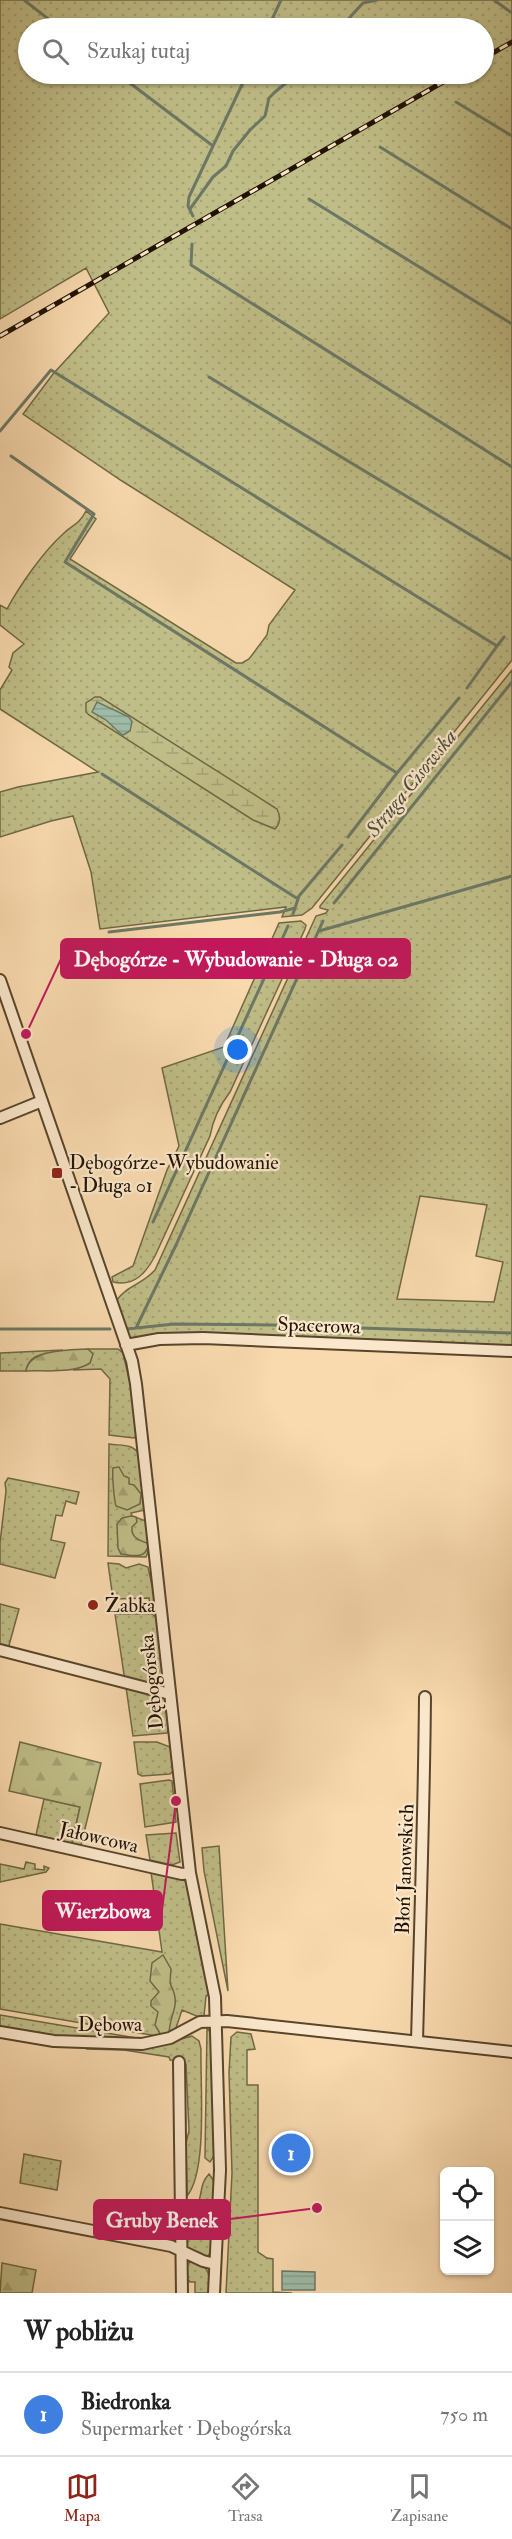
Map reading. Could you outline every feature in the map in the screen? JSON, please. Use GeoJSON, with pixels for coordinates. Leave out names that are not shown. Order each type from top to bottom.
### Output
{"type":"FeatureCollection","features":[{"type":"Feature","properties":{"kind":"street","name":"Dębogórska"},"geometry":{"type":"LineString","coordinates":[[0,980],[126,1345],[136,1384],[190,1873],[212,1978],[216,2021],[220,2170],[214,2293]]}},
{"type":"Feature","properties":{"kind":"street"},"geometry":{"type":"LineString","coordinates":[[0,1118],[42,1101]]}},
{"type":"Feature","properties":{"kind":"street","name":"Spacerowa"},"geometry":{"type":"LineString","coordinates":[[126,1345],[159,1339],[202,1338],[512,1350]]}},
{"type":"Feature","properties":{"kind":"street"},"geometry":{"type":"LineString","coordinates":[[0,1650],[170,1694]]}},
{"type":"Feature","properties":{"kind":"street","name":"Błoń Janowskich"},"geometry":{"type":"LineString","coordinates":[[417,2042],[420,1888],[424,1839],[425,1697]]}},
{"type":"Feature","properties":{"kind":"street","name":"Jałowcowa"},"geometry":{"type":"LineString","coordinates":[[0,1833],[182,1874],[190,1873]]}},
{"type":"Feature","properties":{"kind":"street"},"geometry":{"type":"LineString","coordinates":[[216,2021],[512,2052]]}},
{"type":"Feature","properties":{"kind":"street","name":"Dębowa"},"geometry":{"type":"LineString","coordinates":[[0,2032],[54,2041],[142,2044],[170,2038],[200,2022],[216,2021]]}},
{"type":"Feature","properties":{"kind":"street"},"geometry":{"type":"LineString","coordinates":[[179,2062],[182,2293]]}},
{"type":"Feature","properties":{"kind":"street"},"geometry":{"type":"LineString","coordinates":[[0,2213],[171,2246],[215,2264]]}},
{"type":"Feature","properties":{"kind":"green space"},"geometry":{"type":"Polygon","coordinates":[[[0,0],[512,0],[512,660],[405,793],[377,822],[370,836],[312,908],[302,915],[282,917],[286,907],[100,929],[91,872],[73,816],[0,837],[0,792],[98,772],[0,709],[0,690],[12,670],[9,667],[13,653],[24,644],[0,625],[0,605],[7,609],[40,559],[55,541],[80,520],[86,511],[96,519],[70,559],[236,663],[249,659],[267,635],[269,625],[295,590],[122,481],[23,414],[53,374],[109,313],[86,268],[0,319],[0,0]]]}},
{"type":"Feature","properties":{"kind":"green space"},"geometry":{"type":"Polygon","coordinates":[[[512,670],[512,1347],[131,1341],[117,1300],[125,1291],[155,1270],[316,916],[328,910],[320,906],[512,670]],[[420,1196],[397,1299],[494,1302],[503,1262],[476,1256],[487,1205],[420,1196]]]}},
{"type":"Feature","properties":{"kind":"green space"},"geometry":{"type":"Polygon","coordinates":[[[95,697],[100,697],[277,809],[280,820],[277,827],[275,829],[253,820],[89,715],[86,712],[86,703],[95,697]]]}},
{"type":"Feature","properties":{"kind":"green space"},"geometry":{"type":"Polygon","coordinates":[[[301,921],[306,925],[305,929],[230,1092],[217,1112],[210,1136],[155,1256],[148,1268],[138,1277],[127,1282],[113,1282],[112,1277],[133,1266],[167,1170],[179,1146],[162,1068],[224,1047],[279,923],[301,921]]]}},
{"type":"Feature","properties":{"kind":"green space"},"geometry":{"type":"Polygon","coordinates":[[[88,1349],[118,1349],[123,1353],[133,1396],[136,1436],[134,1438],[109,1435],[110,1379],[101,1369],[73,1370],[90,1363],[92,1354],[88,1349]]]}},
{"type":"Feature","properties":{"kind":"green space"},"geometry":{"type":"Polygon","coordinates":[[[88,1349],[93,1354],[90,1363],[76,1369],[26,1371],[34,1358],[42,1355],[51,1352],[88,1349]]]}},
{"type":"Feature","properties":{"kind":"green space"},"geometry":{"type":"Polygon","coordinates":[[[63,1350],[35,1357],[26,1371],[0,1371],[0,1353],[63,1350]]]}},
{"type":"Feature","properties":{"kind":"green space"},"geometry":{"type":"Polygon","coordinates":[[[109,1444],[134,1448],[139,1455],[145,1510],[131,1513],[132,1516],[146,1521],[149,1549],[146,1557],[108,1556],[109,1444]]]}},
{"type":"Feature","properties":{"kind":"green space"},"geometry":{"type":"Polygon","coordinates":[[[119,1467],[124,1476],[129,1478],[129,1484],[134,1485],[141,1494],[140,1504],[127,1510],[116,1506],[115,1503],[113,1468],[119,1467]]]}},
{"type":"Feature","properties":{"kind":"green space"},"geometry":{"type":"Polygon","coordinates":[[[8,1478],[79,1492],[76,1504],[66,1501],[62,1516],[56,1515],[51,1540],[65,1543],[55,1578],[0,1564],[5,1483],[8,1478]]]}},
{"type":"Feature","properties":{"kind":"green space"},"geometry":{"type":"Polygon","coordinates":[[[136,1517],[137,1522],[132,1527],[133,1534],[148,1546],[141,1555],[121,1554],[118,1548],[117,1524],[122,1518],[136,1517]]]}},
{"type":"Feature","properties":{"kind":"green space"},"geometry":{"type":"Polygon","coordinates":[[[108,1563],[119,1564],[126,1568],[139,1564],[148,1567],[155,1599],[150,1605],[149,1598],[113,1599],[108,1563]]]}},
{"type":"Feature","properties":{"kind":"green space"},"geometry":{"type":"Polygon","coordinates":[[[0,1604],[19,1609],[8,1649],[0,1647],[0,1604]]]}},
{"type":"Feature","properties":{"kind":"green space"},"geometry":{"type":"Polygon","coordinates":[[[115,1614],[152,1614],[157,1618],[164,1684],[161,1688],[125,1681],[115,1614]]]}},
{"type":"Feature","properties":{"kind":"green space"},"geometry":{"type":"Polygon","coordinates":[[[126,1687],[165,1699],[169,1728],[167,1733],[133,1736],[126,1687]]]}},
{"type":"Feature","properties":{"kind":"green space"},"geometry":{"type":"Polygon","coordinates":[[[20,1742],[101,1763],[81,1845],[72,1843],[80,1807],[9,1791],[20,1742]]]}},
{"type":"Feature","properties":{"kind":"green space"},"geometry":{"type":"Polygon","coordinates":[[[134,1742],[157,1742],[170,1747],[173,1771],[170,1774],[142,1776],[138,1774],[134,1742]]]}},
{"type":"Feature","properties":{"kind":"green space"},"geometry":{"type":"Polygon","coordinates":[[[172,1781],[176,1822],[145,1827],[140,1784],[172,1781]]]}},
{"type":"Feature","properties":{"kind":"green space"},"geometry":{"type":"Polygon","coordinates":[[[44,1799],[80,1807],[72,1843],[36,1835],[44,1799]]]}},
{"type":"Feature","properties":{"kind":"green space"},"geometry":{"type":"Polygon","coordinates":[[[176,1833],[180,1862],[172,1865],[150,1860],[146,1835],[176,1833]]]}},
{"type":"Feature","properties":{"kind":"green space"},"geometry":{"type":"Polygon","coordinates":[[[219,1846],[228,1991],[204,1871],[202,1848],[219,1846]]]}},
{"type":"Feature","properties":{"kind":"green space"},"geometry":{"type":"Polygon","coordinates":[[[26,1862],[35,1864],[35,1869],[44,1870],[44,1866],[49,1868],[46,1872],[0,1882],[0,1864],[24,1869],[26,1862]]]}},
{"type":"Feature","properties":{"kind":"green space"},"geometry":{"type":"Polygon","coordinates":[[[151,1872],[181,1878],[186,1882],[209,1995],[206,1996],[204,2016],[199,2017],[182,2010],[175,2031],[157,2036],[0,2009],[0,1924],[162,1952],[151,1872]]]}},
{"type":"Feature","properties":{"kind":"green space"},"geometry":{"type":"Polygon","coordinates":[[[163,1955],[171,1969],[170,1983],[175,2003],[169,2034],[161,2035],[155,2025],[158,2012],[151,2006],[151,2001],[159,1992],[150,1981],[152,1963],[163,1955]]]}},
{"type":"Feature","properties":{"kind":"green space"},"geometry":{"type":"Polygon","coordinates":[[[0,2015],[142,2039],[80,2040],[0,2027],[0,2015]]]}},
{"type":"Feature","properties":{"kind":"green space"},"geometry":{"type":"Polygon","coordinates":[[[207,2028],[211,2033],[214,2156],[210,2162],[205,2158],[207,2028]]]}},
{"type":"Feature","properties":{"kind":"green space"},"geometry":{"type":"Polygon","coordinates":[[[237,2032],[251,2034],[255,2049],[247,2050],[247,2085],[258,2085],[258,2252],[273,2259],[273,2292],[292,2293],[226,2293],[232,2173],[229,2073],[231,2037],[237,2032]]]}},
{"type":"Feature","properties":{"kind":"green space"},"geometry":{"type":"Polygon","coordinates":[[[192,2036],[199,2041],[201,2049],[202,2126],[198,2167],[194,2184],[187,2196],[186,2143],[189,2131],[186,2064],[183,2061],[170,2060],[169,2057],[124,2050],[86,2049],[167,2043],[192,2036]]]}},
{"type":"Feature","properties":{"kind":"green space"},"geometry":{"type":"Polygon","coordinates":[[[24,2154],[61,2161],[57,2190],[20,2183],[24,2154]]]}},
{"type":"Feature","properties":{"kind":"green space"},"geometry":{"type":"Polygon","coordinates":[[[209,2174],[214,2181],[211,2251],[207,2258],[187,2248],[186,2234],[199,2201],[203,2183],[209,2174]]]}},
{"type":"Feature","properties":{"kind":"green space"},"geometry":{"type":"Polygon","coordinates":[[[194,2260],[207,2270],[209,2293],[195,2293],[195,2282],[190,2282],[186,2277],[187,2264],[194,2260]]]}},
{"type":"Feature","properties":{"kind":"green space"},"geometry":{"type":"Polygon","coordinates":[[[2,2263],[36,2270],[32,2293],[0,2293],[2,2263]]]}},
{"type":"Feature","properties":{"kind":"shaded area"},"geometry":{"type":"Polygon","coordinates":[[[97,702],[129,717],[132,722],[130,731],[123,735],[106,720],[92,712],[97,702]]]}},
{"type":"Feature","properties":{"kind":"shaded area"},"geometry":{"type":"Polygon","coordinates":[[[282,2271],[315,2272],[315,2290],[282,2290],[282,2271]]]}},
{"type":"Feature","properties":{"kind":"waterway"},"geometry":{"type":"LineString","coordinates":[[24,0],[47,18]]}},
{"type":"Feature","properties":{"kind":"waterway"},"geometry":{"type":"LineString","coordinates":[[273,18],[281,0]]}},
{"type":"Feature","properties":{"kind":"waterway"},"geometry":{"type":"LineString","coordinates":[[349,18],[363,3],[377,0]]}},
{"type":"Feature","properties":{"kind":"waterway"},"geometry":{"type":"LineString","coordinates":[[494,0],[512,13]]}},
{"type":"Feature","properties":{"kind":"waterway"},"geometry":{"type":"LineString","coordinates":[[131,84],[213,146]]}},
{"type":"Feature","properties":{"kind":"waterway"},"geometry":{"type":"LineString","coordinates":[[193,216],[188,206],[189,197],[242,84]]}},
{"type":"Feature","properties":{"kind":"waterway"},"geometry":{"type":"LineString","coordinates":[[190,209],[213,177],[226,166],[233,151],[265,116],[269,98],[285,84]]}},
{"type":"Feature","properties":{"kind":"waterway"},"geometry":{"type":"LineString","coordinates":[[456,102],[512,136]]}},
{"type":"Feature","properties":{"kind":"waterway"},"geometry":{"type":"LineString","coordinates":[[380,147],[512,229]]}},
{"type":"Feature","properties":{"kind":"waterway"},"geometry":{"type":"LineString","coordinates":[[309,199],[512,324]]}},
{"type":"Feature","properties":{"kind":"waterway"},"geometry":{"type":"LineString","coordinates":[[192,244],[191,265],[512,467]]}},
{"type":"Feature","properties":{"kind":"waterway"},"geometry":{"type":"LineString","coordinates":[[0,431],[51,370],[497,646],[504,637]]}},
{"type":"Feature","properties":{"kind":"waterway"},"geometry":{"type":"LineString","coordinates":[[209,377],[512,560]]}},
{"type":"Feature","properties":{"kind":"waterway"},"geometry":{"type":"LineString","coordinates":[[11,456],[94,514],[65,562],[397,773],[348,837]]}},
{"type":"Feature","properties":{"kind":"waterway"},"geometry":{"type":"LineString","coordinates":[[467,688],[497,646]]}},
{"type":"Feature","properties":{"kind":"waterway","name":"Struga Cisowska"},"geometry":{"type":"LineString","coordinates":[[334,903],[512,682]]}},
{"type":"Feature","properties":{"kind":"waterway"},"geometry":{"type":"LineString","coordinates":[[397,773],[459,698]]}},
{"type":"Feature","properties":{"kind":"waterway"},"geometry":{"type":"LineString","coordinates":[[102,774],[298,899]]}},
{"type":"Feature","properties":{"kind":"waterway"},"geometry":{"type":"LineString","coordinates":[[293,914],[299,896],[342,845]]}},
{"type":"Feature","properties":{"kind":"waterway"},"geometry":{"type":"LineString","coordinates":[[319,931],[512,876]]}},
{"type":"Feature","properties":{"kind":"waterway"},"geometry":{"type":"LineString","coordinates":[[109,932],[280,912],[295,908]]}},
{"type":"Feature","properties":{"kind":"waterway","name":"Struga Cisowska"},"geometry":{"type":"LineString","coordinates":[[136,1328],[323,921]]}},
{"type":"Feature","properties":{"kind":"waterway"},"geometry":{"type":"LineString","coordinates":[[153,1222],[288,926]]}},
{"type":"Feature","properties":{"kind":"waterway"},"geometry":{"type":"LineString","coordinates":[[127,1329],[174,1324],[272,1325],[512,1333]]}},
{"type":"Feature","properties":{"kind":"waterway","name":"Struga Cisowska"},"geometry":{"type":"LineString","coordinates":[[0,1329],[110,1329]]}},
{"type":"Feature","properties":{"kind":"railway"},"geometry":{"type":"LineString","coordinates":[[494,52],[512,42]]}},
{"type":"Feature","properties":{"kind":"railway"},"geometry":{"type":"LineString","coordinates":[[0,336],[440,84]]}},
{"type":"Feature","properties":{"kind":"place","name":"Dębogórze - Wybudowanie - Długa 02"},"geometry":{"type":"Point","coordinates":[26,1034]}},
{"type":"Feature","properties":{"kind":"place","name":"Dębogórze-Wybudowanie - Długa 01"},"geometry":{"type":"Point","coordinates":[57,1173]}},
{"type":"Feature","properties":{"kind":"place","name":"Żabka"},"geometry":{"type":"Point","coordinates":[93,1605]}},
{"type":"Feature","properties":{"kind":"place","name":"Wierzbowa"},"geometry":{"type":"Point","coordinates":[176,1801]}},
{"type":"Feature","properties":{"kind":"place","name":"Biedronka"},"geometry":{"type":"Point","coordinates":[291,2153]}},
{"type":"Feature","properties":{"kind":"place","name":"Gruby Benek"},"geometry":{"type":"Point","coordinates":[317,2208]}}]}
